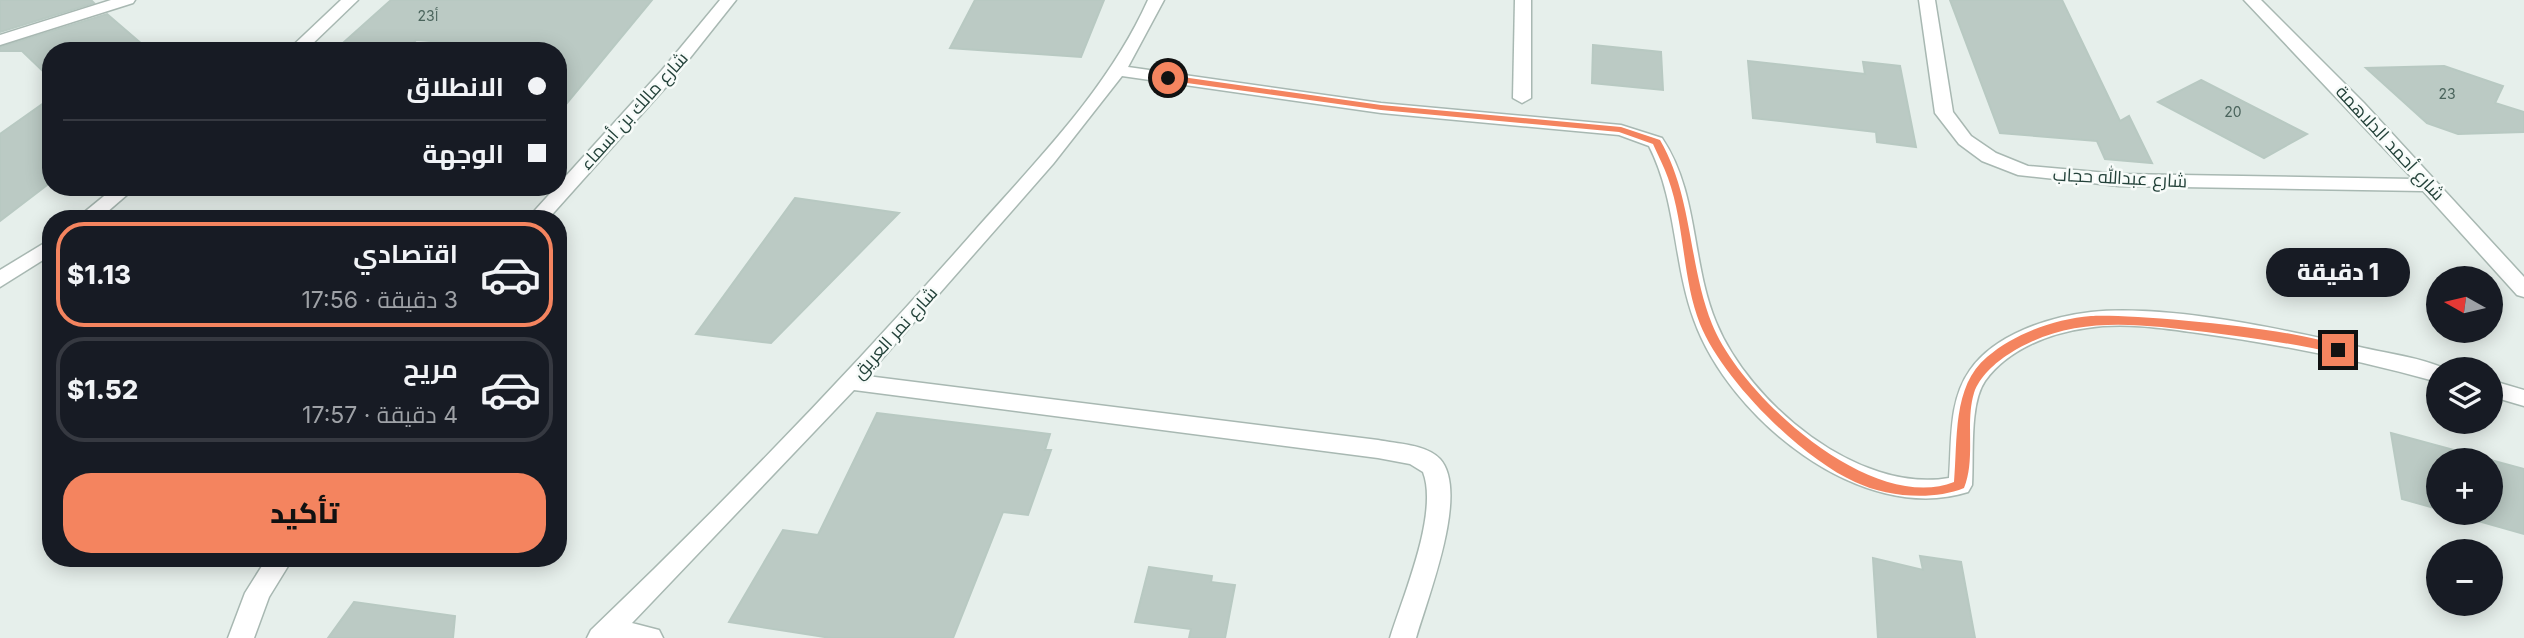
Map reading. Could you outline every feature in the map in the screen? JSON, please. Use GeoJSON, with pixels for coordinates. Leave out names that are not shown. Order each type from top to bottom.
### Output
{"type":"FeatureCollection","features":[{"type":"Feature","properties":{"kind":"street"},"geometry":{"type":"LineString","coordinates":[[0,40],[127,0]]}},
{"type":"Feature","properties":{"kind":"street"},"geometry":{"type":"LineString","coordinates":[[305,42],[350,0]]}},
{"type":"Feature","properties":{"kind":"street","name":"شارع مالك بن أسماء"},"geometry":{"type":"LineString","coordinates":[[567,186],[668,74],[727,0]]}},
{"type":"Feature","properties":{"kind":"street","name":"شارع نمر العريق"},"geometry":{"type":"LineString","coordinates":[[605,634],[852,382],[1057,148],[1116,69],[1156,0]]}},
{"type":"Feature","properties":{"kind":"street"},"geometry":{"type":"LineString","coordinates":[[1522,98],[1523,0]]}},
{"type":"Feature","properties":{"kind":"street","name":"شارع عبدالله حجاب"},"geometry":{"type":"LineString","coordinates":[[1927,0],[1944,113],[1965,140],[1989,157],[2025,171],[2119,180],[2431,185]]}},
{"type":"Feature","properties":{"kind":"street","name":"شارع أحمد الدلاهمة"},"geometry":{"type":"LineString","coordinates":[[2252,0],[2431,185],[2524,290]]}},
{"type":"Feature","properties":{"kind":"street"},"geometry":{"type":"LineString","coordinates":[[1116,69],[1367,106],[1621,130],[1657,142],[1674,179],[1703,314],[1723,356],[1749,391],[1825,459],[1860,479],[1898,489],[1943,492],[1960,485],[1968,391],[1990,360],[2019,342],[2054,327],[2090,320],[2131,319],[2189,324],[2291,338],[2426,371]]}},
{"type":"Feature","properties":{"kind":"street"},"geometry":{"type":"LineString","coordinates":[[98,210],[115,196]]}},
{"type":"Feature","properties":{"kind":"street","name":"شارع مالك بن أسماء"},"geometry":{"type":"LineString","coordinates":[[545,210],[558,196]]}},
{"type":"Feature","properties":{"kind":"street"},"geometry":{"type":"LineString","coordinates":[[0,280],[42,251]]}},
{"type":"Feature","properties":{"kind":"street"},"geometry":{"type":"LineString","coordinates":[[852,382],[1364,447],[1416,457],[1431,465],[1440,477],[1441,504],[1403,638]]}},
{"type":"Feature","properties":{"kind":"street"},"geometry":{"type":"LineString","coordinates":[[2503,392],[2524,398]]}},
{"type":"Feature","properties":{"kind":"street"},"geometry":{"type":"LineString","coordinates":[[241,638],[258,593],[275,567]]}},
{"type":"Feature","properties":{"kind":"street"},"geometry":{"type":"LineString","coordinates":[[605,634],[650,638]]}},
{"type":"Feature","properties":{"kind":"building"},"geometry":{"type":"Polygon","coordinates":[[[0,0],[91,0],[94,3],[0,32],[0,0]]]}},
{"type":"Feature","properties":{"kind":"building"},"geometry":{"type":"Polygon","coordinates":[[[391,0],[652,0],[567,103],[567,42],[344,42],[391,0]]]}},
{"type":"Feature","properties":{"kind":"building"},"geometry":{"type":"Polygon","coordinates":[[[975,0],[1104,0],[1081,57],[950,48],[975,0]]]}},
{"type":"Feature","properties":{"kind":"building"},"geometry":{"type":"Polygon","coordinates":[[[1950,0],[2062,0],[2120,121],[2129,116],[2152,163],[2105,159],[2097,141],[2000,133],[1950,0]]]}},
{"type":"Feature","properties":{"kind":"building"},"geometry":{"type":"Polygon","coordinates":[[[107,14],[140,42],[42,42],[42,70],[22,51],[0,51],[0,47],[107,14]]]}},
{"type":"Feature","properties":{"kind":"building"},"geometry":{"type":"Polygon","coordinates":[[[1593,45],[1661,52],[1663,90],[1592,83],[1593,45]]]}},
{"type":"Feature","properties":{"kind":"building"},"geometry":{"type":"Polygon","coordinates":[[[1748,61],[1865,74],[1863,62],[1900,66],[1916,147],[1877,142],[1876,132],[1753,118],[1748,61]]]}},
{"type":"Feature","properties":{"kind":"building"},"geometry":{"type":"Polygon","coordinates":[[[2444,66],[2503,86],[2495,103],[2524,112],[2524,132],[2458,134],[2427,123],[2366,68],[2444,66]]]}},
{"type":"Feature","properties":{"kind":"building"},"geometry":{"type":"Polygon","coordinates":[[[2201,80],[2307,134],[2264,158],[2158,102],[2201,80]]]}},
{"type":"Feature","properties":{"kind":"building"},"geometry":{"type":"Polygon","coordinates":[[[42,104],[42,189],[0,221],[0,134],[42,104]]]}},
{"type":"Feature","properties":{"kind":"building"},"geometry":{"type":"Polygon","coordinates":[[[795,198],[899,213],[771,343],[696,334],[795,198]]]}},
{"type":"Feature","properties":{"kind":"building"},"geometry":{"type":"Polygon","coordinates":[[[877,413],[1050,434],[1045,450],[1051,450],[1028,515],[1003,512],[953,638],[831,638],[729,622],[783,530],[818,535],[877,413]]]}},
{"type":"Feature","properties":{"kind":"building"},"geometry":{"type":"Polygon","coordinates":[[[2391,433],[2446,448],[2426,448],[2426,506],[2402,499],[2391,433]]]}},
{"type":"Feature","properties":{"kind":"building"},"geometry":{"type":"Polygon","coordinates":[[[2503,463],[2524,469],[2524,534],[2492,525],[2503,525],[2503,463]]]}},
{"type":"Feature","properties":{"kind":"building"},"geometry":{"type":"Polygon","coordinates":[[[1920,556],[1961,562],[1975,638],[1878,638],[1873,558],[1923,570],[1920,556]]]}},
{"type":"Feature","properties":{"kind":"building"},"geometry":{"type":"Polygon","coordinates":[[[1149,567],[1212,576],[1211,582],[1235,585],[1225,638],[1189,638],[1191,629],[1135,622],[1149,567]]]}},
{"type":"Feature","properties":{"kind":"building"},"geometry":{"type":"Polygon","coordinates":[[[354,602],[455,616],[453,638],[328,638],[354,602]]]}},
{"type":"Feature","properties":{"kind":"route"},"geometry":{"type":"LineString","coordinates":[[1168,78],[1381,107],[1583,125],[1621,130],[1657,142],[1674,179],[1696,292],[1706,325],[1723,356],[1749,391],[1787,428],[1825,459],[1860,479],[1898,489],[1943,492],[1960,485],[1964,463],[1968,391],[1990,360],[2019,342],[2054,327],[2090,320],[2131,319],[2291,338],[2338,350]]}}]}
